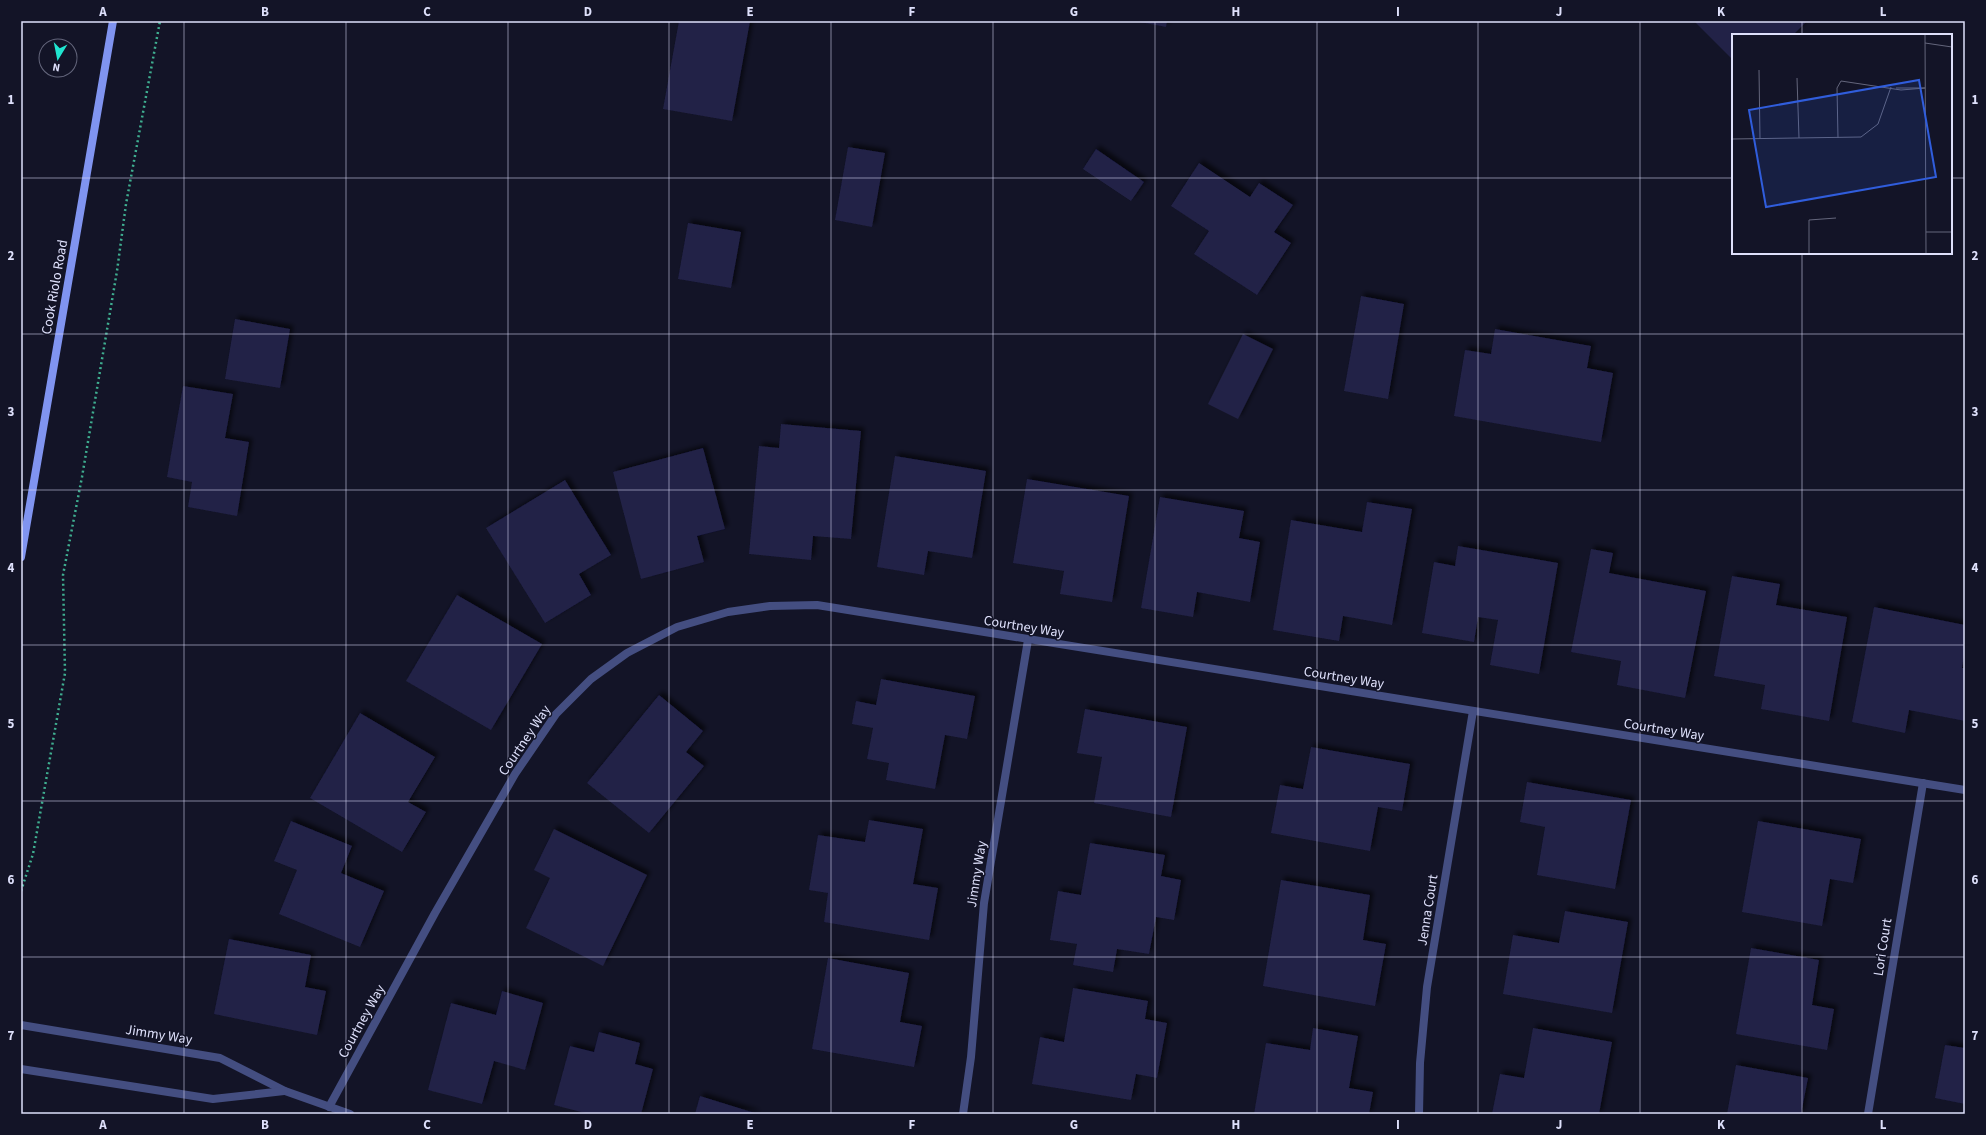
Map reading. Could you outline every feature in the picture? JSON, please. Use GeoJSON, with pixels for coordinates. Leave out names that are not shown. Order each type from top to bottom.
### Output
{"type":"FeatureCollection","features":[{"type":"Feature","properties":{"kind":"street","name":"Cook Riolo Road"},"geometry":{"type":"LineString","coordinates":[[21,557],[113,21]]}},
{"type":"Feature","properties":{"kind":"street","name":"Courtney Way"},"geometry":{"type":"LineString","coordinates":[[329,1107],[435,913],[515,774],[556,714],[591,679],[627,653],[677,627],[728,612],[770,606],[817,606],[1965,790]]}},
{"type":"Feature","properties":{"kind":"street","name":"Jimmy Way"},"geometry":{"type":"LineString","coordinates":[[963,1114],[971,1057],[984,903],[1028,640]]}},
{"type":"Feature","properties":{"kind":"street","name":"Jenna Court"},"geometry":{"type":"LineString","coordinates":[[1419,1114],[1420,1063],[1427,987],[1473,711]]}},
{"type":"Feature","properties":{"kind":"street","name":"Lori Court"},"geometry":{"type":"LineString","coordinates":[[1868,1114],[1923,783]]}},
{"type":"Feature","properties":{"kind":"street","name":"Jimmy Way"},"geometry":{"type":"LineString","coordinates":[[21,1025],[220,1058],[285,1091],[350,1114]]}},
{"type":"Feature","properties":{"kind":"street","name":"Jimmy Way"},"geometry":{"type":"LineString","coordinates":[[21,1069],[213,1099],[285,1091]]}},
{"type":"Feature","properties":{"kind":"path"},"geometry":{"type":"LineString","coordinates":[[21,890],[34,854],[65,673],[63,575],[82,477],[117,271],[126,204],[160,21]]}},
{"type":"Feature","properties":{"kind":"building"},"geometry":{"type":"Polygon","coordinates":[[[679,21],[750,21],[732,121],[663,109],[679,21]]]}},
{"type":"Feature","properties":{"kind":"building"},"geometry":{"type":"Polygon","coordinates":[[[1135,21],[1167,21],[1166,27],[1135,21]]]}},
{"type":"Feature","properties":{"kind":"building"},"geometry":{"type":"Polygon","coordinates":[[[1694,21],[1807,21],[1794,34],[1732,34],[1732,59],[1694,21]]]}},
{"type":"Feature","properties":{"kind":"building"},"geometry":{"type":"Polygon","coordinates":[[[848,147],[885,153],[872,227],[835,220],[848,147]]]}},
{"type":"Feature","properties":{"kind":"building"},"geometry":{"type":"Polygon","coordinates":[[[1096,149],[1144,182],[1131,201],[1083,169],[1096,149]]]}},
{"type":"Feature","properties":{"kind":"building"},"geometry":{"type":"Polygon","coordinates":[[[1199,163],[1250,197],[1259,183],[1293,205],[1274,232],[1291,243],[1257,295],[1194,254],[1209,231],[1171,206],[1199,163]]]}},
{"type":"Feature","properties":{"kind":"building"},"geometry":{"type":"Polygon","coordinates":[[[688,223],[741,232],[731,288],[678,279],[688,223]]]}},
{"type":"Feature","properties":{"kind":"building"},"geometry":{"type":"Polygon","coordinates":[[[1361,296],[1404,304],[1388,399],[1344,391],[1361,296]]]}},
{"type":"Feature","properties":{"kind":"building"},"geometry":{"type":"Polygon","coordinates":[[[235,319],[290,329],[280,388],[225,379],[235,319]]]}},
{"type":"Feature","properties":{"kind":"building"},"geometry":{"type":"Polygon","coordinates":[[[1495,329],[1591,346],[1587,368],[1613,373],[1601,442],[1454,416],[1465,350],[1491,354],[1495,329]]]}},
{"type":"Feature","properties":{"kind":"building"},"geometry":{"type":"Polygon","coordinates":[[[1243,334],[1273,349],[1238,419],[1208,404],[1243,334]]]}},
{"type":"Feature","properties":{"kind":"building"},"geometry":{"type":"Polygon","coordinates":[[[183,386],[233,394],[225,438],[249,442],[237,516],[188,507],[192,482],[167,477],[183,386]]]}},
{"type":"Feature","properties":{"kind":"building"},"geometry":{"type":"Polygon","coordinates":[[[781,424],[861,431],[851,539],[813,536],[811,560],[749,554],[759,446],[779,448],[781,424]]]}},
{"type":"Feature","properties":{"kind":"building"},"geometry":{"type":"Polygon","coordinates":[[[703,448],[725,529],[697,536],[704,562],[641,579],[613,472],[703,448]]]}},
{"type":"Feature","properties":{"kind":"building"},"geometry":{"type":"Polygon","coordinates":[[[895,456],[986,471],[972,558],[928,551],[924,575],[877,567],[895,456]]]}},
{"type":"Feature","properties":{"kind":"building"},"geometry":{"type":"Polygon","coordinates":[[[1027,479],[1129,496],[1112,602],[1060,594],[1064,571],[1013,563],[1027,479]]]}},
{"type":"Feature","properties":{"kind":"building"},"geometry":{"type":"Polygon","coordinates":[[[565,480],[611,555],[579,574],[591,595],[545,623],[486,528],[565,480]]]}},
{"type":"Feature","properties":{"kind":"building"},"geometry":{"type":"Polygon","coordinates":[[[1160,497],[1244,511],[1239,538],[1260,542],[1250,602],[1197,592],[1193,617],[1141,608],[1160,497]]]}},
{"type":"Feature","properties":{"kind":"building"},"geometry":{"type":"Polygon","coordinates":[[[1367,502],[1412,509],[1392,625],[1343,616],[1339,641],[1273,630],[1291,520],[1362,532],[1367,502]]]}},
{"type":"Feature","properties":{"kind":"building"},"geometry":{"type":"Polygon","coordinates":[[[1458,546],[1558,563],[1539,674],[1490,665],[1498,620],[1478,617],[1474,642],[1422,633],[1434,562],[1455,566],[1458,546]]]}},
{"type":"Feature","properties":{"kind":"building"},"geometry":{"type":"Polygon","coordinates":[[[1591,549],[1613,553],[1609,573],[1706,591],[1685,698],[1617,685],[1621,661],[1571,652],[1591,549]]]}},
{"type":"Feature","properties":{"kind":"building"},"geometry":{"type":"Polygon","coordinates":[[[1732,576],[1780,584],[1776,605],[1847,617],[1829,721],[1761,709],[1765,685],[1714,676],[1732,576]]]}},
{"type":"Feature","properties":{"kind":"building"},"geometry":{"type":"Polygon","coordinates":[[[457,595],[542,644],[491,730],[406,681],[457,595]]]}},
{"type":"Feature","properties":{"kind":"building"},"geometry":{"type":"Polygon","coordinates":[[[1874,607],[1965,625],[1965,650],[1962,668],[1965,668],[1965,721],[1909,710],[1905,733],[1852,722],[1874,607]]]}},
{"type":"Feature","properties":{"kind":"building"},"geometry":{"type":"Polygon","coordinates":[[[881,679],[975,696],[967,739],[945,735],[935,789],[886,780],[889,763],[867,759],[873,728],[852,724],[856,701],[876,705],[881,679]]]}},
{"type":"Feature","properties":{"kind":"building"},"geometry":{"type":"Polygon","coordinates":[[[659,695],[703,731],[686,752],[704,766],[649,833],[587,783],[659,695]]]}},
{"type":"Feature","properties":{"kind":"building"},"geometry":{"type":"Polygon","coordinates":[[[1085,709],[1187,727],[1171,817],[1094,803],[1102,757],[1077,753],[1085,709]]]}},
{"type":"Feature","properties":{"kind":"building"},"geometry":{"type":"Polygon","coordinates":[[[360,713],[435,757],[408,802],[426,812],[402,852],[310,798],[360,713]]]}},
{"type":"Feature","properties":{"kind":"building"},"geometry":{"type":"Polygon","coordinates":[[[1311,747],[1410,764],[1402,811],[1378,807],[1370,851],[1271,833],[1280,785],[1303,789],[1311,747]]]}},
{"type":"Feature","properties":{"kind":"building"},"geometry":{"type":"Polygon","coordinates":[[[1527,782],[1631,800],[1615,889],[1537,875],[1545,827],[1520,822],[1527,782]]]}},
{"type":"Feature","properties":{"kind":"building"},"geometry":{"type":"Polygon","coordinates":[[[869,820],[923,829],[913,884],[938,888],[929,940],[824,922],[828,893],[809,890],[818,835],[865,842],[869,820]]]}},
{"type":"Feature","properties":{"kind":"building"},"geometry":{"type":"Polygon","coordinates":[[[291,821],[352,846],[341,873],[384,891],[360,947],[279,914],[297,870],[274,861],[291,821]]]}},
{"type":"Feature","properties":{"kind":"building"},"geometry":{"type":"Polygon","coordinates":[[[1758,821],[1861,839],[1853,883],[1830,879],[1822,926],[1742,912],[1758,821]]]}},
{"type":"Feature","properties":{"kind":"building"},"geometry":{"type":"Polygon","coordinates":[[[554,829],[647,875],[603,966],[526,928],[550,878],[534,870],[554,829]]]}},
{"type":"Feature","properties":{"kind":"building"},"geometry":{"type":"Polygon","coordinates":[[[1090,843],[1165,855],[1161,876],[1181,880],[1174,920],[1156,917],[1149,954],[1117,949],[1113,972],[1073,965],[1077,944],[1050,940],[1058,891],[1081,895],[1090,843]]]}},
{"type":"Feature","properties":{"kind":"building"},"geometry":{"type":"Polygon","coordinates":[[[1281,880],[1370,895],[1363,940],[1386,944],[1375,1006],[1263,986],[1281,880]]]}},
{"type":"Feature","properties":{"kind":"building"},"geometry":{"type":"Polygon","coordinates":[[[1565,911],[1628,922],[1612,1013],[1503,994],[1513,935],[1559,943],[1565,911]]]}},
{"type":"Feature","properties":{"kind":"building"},"geometry":{"type":"Polygon","coordinates":[[[229,939],[311,955],[305,987],[326,991],[317,1035],[214,1014],[229,939]]]}},
{"type":"Feature","properties":{"kind":"building"},"geometry":{"type":"Polygon","coordinates":[[[1751,948],[1819,960],[1812,1005],[1834,1009],[1827,1050],[1736,1034],[1751,948]]]}},
{"type":"Feature","properties":{"kind":"building"},"geometry":{"type":"Polygon","coordinates":[[[828,958],[909,973],[900,1022],[922,1026],[914,1067],[812,1049],[828,958]]]}},
{"type":"Feature","properties":{"kind":"building"},"geometry":{"type":"Polygon","coordinates":[[[1073,988],[1148,1001],[1145,1019],[1167,1023],[1157,1078],[1136,1074],[1131,1100],[1032,1084],[1040,1037],[1064,1042],[1073,988]]]}},
{"type":"Feature","properties":{"kind":"building"},"geometry":{"type":"Polygon","coordinates":[[[502,991],[543,1003],[525,1070],[494,1061],[482,1104],[428,1090],[451,1003],[496,1015],[502,991]]]}},
{"type":"Feature","properties":{"kind":"building"},"geometry":{"type":"Polygon","coordinates":[[[1313,1028],[1358,1036],[1349,1088],[1373,1092],[1369,1114],[1254,1114],[1266,1043],[1310,1050],[1313,1028]]]}},
{"type":"Feature","properties":{"kind":"building"},"geometry":{"type":"Polygon","coordinates":[[[1533,1028],[1612,1042],[1599,1114],[1492,1114],[1500,1074],[1524,1078],[1533,1028]]]}},
{"type":"Feature","properties":{"kind":"building"},"geometry":{"type":"Polygon","coordinates":[[[599,1032],[640,1043],[635,1064],[653,1069],[641,1114],[589,1114],[554,1105],[570,1046],[594,1052],[599,1032]]]}},
{"type":"Feature","properties":{"kind":"building"},"geometry":{"type":"Polygon","coordinates":[[[1945,1045],[1965,1048],[1965,1104],[1935,1098],[1945,1045]]]}},
{"type":"Feature","properties":{"kind":"building"},"geometry":{"type":"Polygon","coordinates":[[[1736,1065],[1808,1078],[1801,1114],[1727,1114],[1736,1065]]]}},
{"type":"Feature","properties":{"kind":"building"},"geometry":{"type":"Polygon","coordinates":[[[700,1096],[758,1114],[695,1114],[700,1096]]]}}]}
